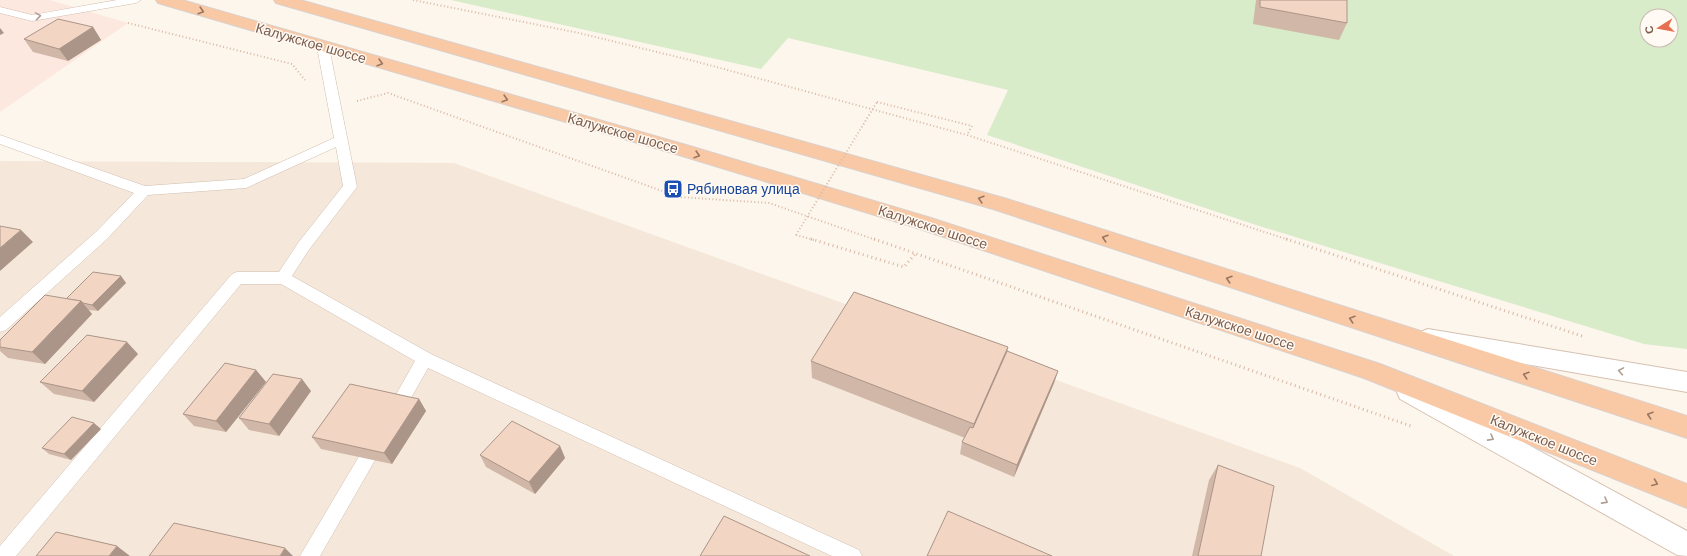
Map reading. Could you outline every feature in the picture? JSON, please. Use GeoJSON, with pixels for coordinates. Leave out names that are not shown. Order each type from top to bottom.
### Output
{"type":"FeatureCollection","features":[{"type":"Feature","properties":{"kind":"highway","name":"Калужское шоссе"},"geometry":{"type":"LineString","coordinates":[[164,0],[686,151],[916,221],[1372,371],[1687,496]]}},
{"type":"Feature","properties":{"kind":"highway"},"geometry":{"type":"LineString","coordinates":[[288,1],[1000,204],[1389,331],[1687,426]]}},
{"type":"Feature","properties":{"kind":"main road"},"geometry":{"type":"LineString","coordinates":[[1389,331],[1687,382]]}},
{"type":"Feature","properties":{"kind":"main road"},"geometry":{"type":"LineString","coordinates":[[1372,371],[1687,546]]}},
{"type":"Feature","properties":{"kind":"lane"},"geometry":{"type":"LineString","coordinates":[[0,10],[32,18],[136,0]]}},
{"type":"Feature","properties":{"kind":"lane"},"geometry":{"type":"LineString","coordinates":[[283,278],[303,247],[350,187],[323,47]]}},
{"type":"Feature","properties":{"kind":"lane"},"geometry":{"type":"LineString","coordinates":[[0,139],[144,191],[246,183],[341,140]]}},
{"type":"Feature","properties":{"kind":"lane"},"geometry":{"type":"LineString","coordinates":[[0,326],[102,235],[144,191]]}},
{"type":"Feature","properties":{"kind":"lane"},"geometry":{"type":"LineString","coordinates":[[4,556],[237,278],[283,278],[425,359],[852,556]]}},
{"type":"Feature","properties":{"kind":"lane"},"geometry":{"type":"LineString","coordinates":[[310,556],[425,359]]}},
{"type":"Feature","properties":{"kind":"path"},"geometry":{"type":"LineString","coordinates":[[413,0],[579,32],[698,62],[967,135],[1586,337]]}},
{"type":"Feature","properties":{"kind":"path"},"geometry":{"type":"LineString","coordinates":[[121,21],[292,64],[313,88],[333,102],[388,93],[679,197],[769,203],[1412,427]]}},
{"type":"Feature","properties":{"kind":"path"},"geometry":{"type":"LineString","coordinates":[[915,254],[904,267],[796,235],[877,102],[972,126],[967,135]]}},
{"type":"Feature","properties":{"kind":"shaded area"},"geometry":{"type":"Polygon","coordinates":[[[0,0],[50,0],[128,23],[0,112],[0,0]]]}},
{"type":"Feature","properties":{"kind":"shaded area"},"geometry":{"type":"Polygon","coordinates":[[[0,161],[454,163],[1300,468],[1454,556],[0,556],[0,161]]]}},
{"type":"Feature","properties":{"kind":"green space"},"geometry":{"type":"Polygon","coordinates":[[[451,0],[1687,0],[1687,349],[1644,344],[1259,226],[987,135],[1008,90],[788,38],[761,69],[451,0]]]}},
{"type":"Feature","properties":{"kind":"building"},"geometry":{"type":"Polygon","coordinates":[[[1260,0],[1347,0],[1347,23],[1260,7],[1260,0]]]}},
{"type":"Feature","properties":{"kind":"building"},"geometry":{"type":"Polygon","coordinates":[[[58,19],[93,27],[59,49],[24,39],[58,19]]]}},
{"type":"Feature","properties":{"kind":"building"},"geometry":{"type":"Polygon","coordinates":[[[0,226],[21,230],[0,248],[0,226]]]}},
{"type":"Feature","properties":{"kind":"building"},"geometry":{"type":"Polygon","coordinates":[[[93,272],[121,276],[92,305],[81,301],[66,299],[93,272]]]}},
{"type":"Feature","properties":{"kind":"building"},"geometry":{"type":"Polygon","coordinates":[[[854,292],[1008,347],[974,424],[811,361],[854,292]]]}},
{"type":"Feature","properties":{"kind":"building"},"geometry":{"type":"Polygon","coordinates":[[[45,295],[81,301],[32,352],[0,347],[0,340],[45,295]]]}},
{"type":"Feature","properties":{"kind":"building"},"geometry":{"type":"Polygon","coordinates":[[[87,335],[127,342],[82,391],[40,382],[87,335]]]}},
{"type":"Feature","properties":{"kind":"building"},"geometry":{"type":"Polygon","coordinates":[[[1007,351],[1058,371],[1017,465],[962,442],[970,427],[973,428],[1007,351]]]}},
{"type":"Feature","properties":{"kind":"building"},"geometry":{"type":"Polygon","coordinates":[[[225,363],[256,370],[216,421],[183,414],[225,363]]]}},
{"type":"Feature","properties":{"kind":"building"},"geometry":{"type":"Polygon","coordinates":[[[273,374],[302,379],[269,424],[239,418],[273,374]]]}},
{"type":"Feature","properties":{"kind":"building"},"geometry":{"type":"Polygon","coordinates":[[[350,384],[419,399],[384,453],[312,437],[350,384]]]}},
{"type":"Feature","properties":{"kind":"building"},"geometry":{"type":"Polygon","coordinates":[[[72,417],[94,423],[64,454],[42,448],[72,417]]]}},
{"type":"Feature","properties":{"kind":"building"},"geometry":{"type":"Polygon","coordinates":[[[512,421],[560,446],[529,482],[480,455],[512,421]]]}},
{"type":"Feature","properties":{"kind":"building"},"geometry":{"type":"Polygon","coordinates":[[[1218,465],[1274,486],[1261,556],[1198,556],[1218,465]]]}},
{"type":"Feature","properties":{"kind":"building"},"geometry":{"type":"Polygon","coordinates":[[[948,511],[1052,556],[927,556],[948,511]]]}},
{"type":"Feature","properties":{"kind":"building"},"geometry":{"type":"Polygon","coordinates":[[[724,516],[810,556],[700,556],[724,516]]]}},
{"type":"Feature","properties":{"kind":"building"},"geometry":{"type":"Polygon","coordinates":[[[174,523],[285,548],[280,556],[149,556],[174,523]]]}},
{"type":"Feature","properties":{"kind":"building"},"geometry":{"type":"Polygon","coordinates":[[[56,532],[117,546],[109,556],[36,556],[56,532]]]}},
{"type":"Feature","properties":{"kind":"place","name":"Рябиновая улица"},"geometry":{"type":"Point","coordinates":[673,189]}}]}
